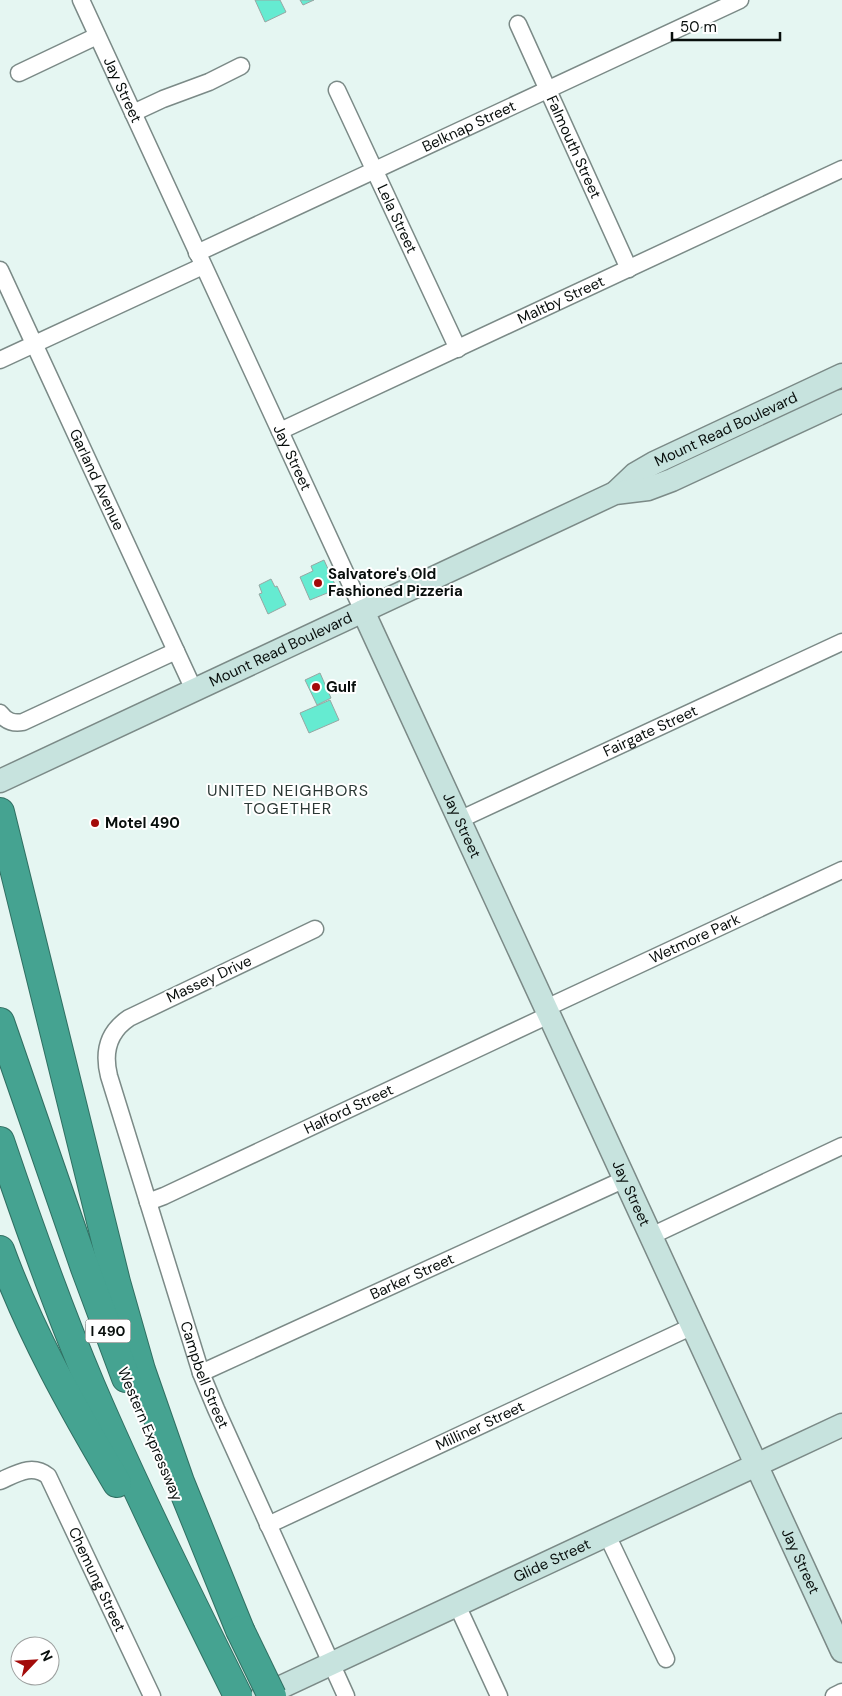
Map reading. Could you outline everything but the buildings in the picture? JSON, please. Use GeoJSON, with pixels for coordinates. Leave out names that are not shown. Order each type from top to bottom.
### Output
{"type":"FeatureCollection","features":[{"type":"Feature","properties":{"kind":"highway"},"geometry":{"type":"LineString","coordinates":[[0,812],[134,1348],[171,1459],[240,1630]]}},
{"type":"Feature","properties":{"kind":"highway","name":"Western Expressway"},"geometry":{"type":"LineString","coordinates":[[0,1022],[85,1268],[131,1392],[172,1486],[272,1696]]}},
{"type":"Feature","properties":{"kind":"highway","name":"I 490"},"geometry":{"type":"LineString","coordinates":[[0,1141],[42,1263],[90,1384],[140,1496],[238,1696]]}},
{"type":"Feature","properties":{"kind":"highway"},"geometry":{"type":"LineString","coordinates":[[0,1250],[39,1344]]}},
{"type":"Feature","properties":{"kind":"highway"},"geometry":{"type":"LineString","coordinates":[[0,1286],[20,1312],[39,1344],[73,1408],[212,1644]]}},
{"type":"Feature","properties":{"kind":"street","name":"Jay Street"},"geometry":{"type":"LineString","coordinates":[[80,0],[842,1651]]}},
{"type":"Feature","properties":{"kind":"street","name":"Belknap Street"},"geometry":{"type":"LineString","coordinates":[[0,360],[374,170],[740,0]]}},
{"type":"Feature","properties":{"kind":"street","name":"Falmouth Street"},"geometry":{"type":"LineString","coordinates":[[518,24],[629,268]]}},
{"type":"Feature","properties":{"kind":"street"},"geometry":{"type":"LineString","coordinates":[[19,73],[97,36]]}},
{"type":"Feature","properties":{"kind":"street"},"geometry":{"type":"LineString","coordinates":[[133,113],[163,99],[209,82],[241,66]]}},
{"type":"Feature","properties":{"kind":"street","name":"Lela Street"},"geometry":{"type":"LineString","coordinates":[[337,90],[458,348]]}},
{"type":"Feature","properties":{"kind":"street","name":"Maltby Street"},"geometry":{"type":"LineString","coordinates":[[280,431],[842,169]]}},
{"type":"Feature","properties":{"kind":"street","name":"Garland Avenue"},"geometry":{"type":"LineString","coordinates":[[0,270],[194,690]]}},
{"type":"Feature","properties":{"kind":"street","name":"Mount Read Boulevard"},"geometry":{"type":"LineString","coordinates":[[615,493],[635,474],[654,463],[842,375]]}},
{"type":"Feature","properties":{"kind":"street","name":"Mount Read Boulevard"},"geometry":{"type":"LineString","coordinates":[[0,781],[615,493],[648,488],[666,482],[842,400]]}},
{"type":"Feature","properties":{"kind":"street","name":"Fairgate Street"},"geometry":{"type":"LineString","coordinates":[[459,820],[842,642]]}},
{"type":"Feature","properties":{"kind":"street"},"geometry":{"type":"LineString","coordinates":[[4,717],[18,723],[28,720],[176,651]]}},
{"type":"Feature","properties":{"kind":"street","name":"Wetmore Park"},"geometry":{"type":"LineString","coordinates":[[547,1011],[842,870]]}},
{"type":"Feature","properties":{"kind":"street","name":"Massey Drive"},"geometry":{"type":"LineString","coordinates":[[110,1039],[120,1025],[137,1014],[315,929]]}},
{"type":"Feature","properties":{"kind":"street","name":"Halford Street"},"geometry":{"type":"LineString","coordinates":[[148,1202],[173,1192],[547,1011]]}},
{"type":"Feature","properties":{"kind":"street","name":"Campbell Street"},"geometry":{"type":"LineString","coordinates":[[110,1039],[106,1057],[108,1069],[201,1373],[346,1696]]}},
{"type":"Feature","properties":{"kind":"street"},"geometry":{"type":"LineString","coordinates":[[651,1236],[842,1146]]}},
{"type":"Feature","properties":{"kind":"street","name":"Barker Street"},"geometry":{"type":"LineString","coordinates":[[201,1373],[625,1179]]}},
{"type":"Feature","properties":{"kind":"street","name":"Milliner Street"},"geometry":{"type":"LineString","coordinates":[[268,1525],[693,1326]]}},
{"type":"Feature","properties":{"kind":"street","name":"Glide Street"},"geometry":{"type":"LineString","coordinates":[[262,1696],[842,1425]]}},
{"type":"Feature","properties":{"kind":"street","name":"Chemung Street"},"geometry":{"type":"LineString","coordinates":[[0,1482],[24,1471],[36,1470],[48,1476],[152,1696]]}},
{"type":"Feature","properties":{"kind":"street"},"geometry":{"type":"LineString","coordinates":[[608,1535],[666,1659]]}},
{"type":"Feature","properties":{"kind":"street"},"geometry":{"type":"LineString","coordinates":[[457,1605],[499,1696]]}},
{"type":"Feature","properties":{"kind":"street"},"geometry":{"type":"LineString","coordinates":[[834,1696],[842,1692]]}},
{"type":"Feature","properties":{"kind":"place","name":"Salvatore's Old Fashioned Pizzeria"},"geometry":{"type":"Point","coordinates":[318,583]}},
{"type":"Feature","properties":{"kind":"place","name":"Gulf"},"geometry":{"type":"Point","coordinates":[316,687]}},
{"type":"Feature","properties":{"kind":"place","name":"Motel 490"},"geometry":{"type":"Point","coordinates":[95,823]}},
{"type":"Feature","properties":{"kind":"district","name":"UNITED NEIGHBORS TOGETHER"},"geometry":{"type":"Point","coordinates":[288,799]}}]}
